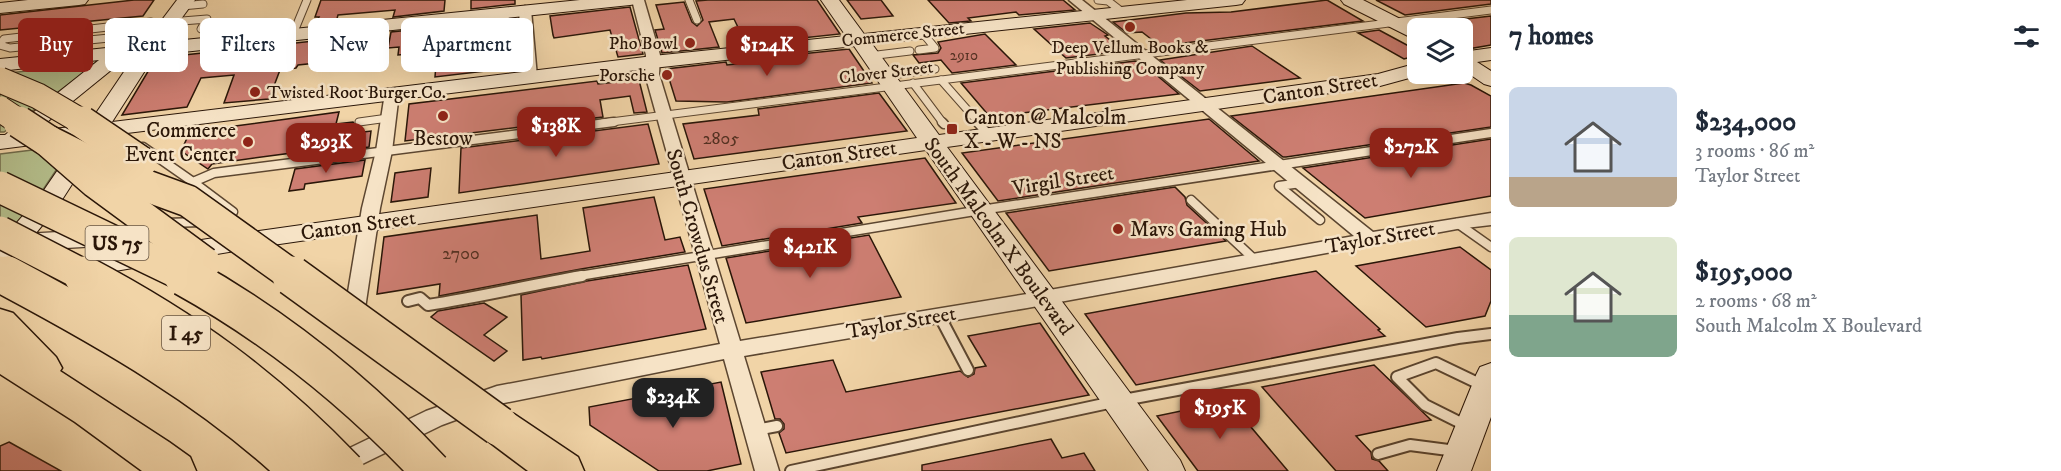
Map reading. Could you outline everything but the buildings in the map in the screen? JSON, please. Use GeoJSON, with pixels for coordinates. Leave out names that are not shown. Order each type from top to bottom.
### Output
{"type":"FeatureCollection","features":[{"type":"Feature","properties":{"kind":"highway"},"geometry":{"type":"LineString","coordinates":[[0,80],[28,90],[67,111],[141,162],[191,192],[499,426],[562,471]]}},
{"type":"Feature","properties":{"kind":"highway"},"geometry":{"type":"LineString","coordinates":[[0,109],[48,141],[114,174],[191,192]]}},
{"type":"Feature","properties":{"kind":"highway"},"geometry":{"type":"LineString","coordinates":[[48,141],[94,182],[205,262],[233,304]]}},
{"type":"Feature","properties":{"kind":"highway","name":"US 75"},"geometry":{"type":"LineString","coordinates":[[0,187],[177,273],[233,304],[330,373],[388,426],[431,471]]}},
{"type":"Feature","properties":{"kind":"highway"},"geometry":{"type":"LineString","coordinates":[[2,254],[48,298],[181,378],[231,411],[299,471]]}},
{"type":"Feature","properties":{"kind":"highway","name":"I 45"},"geometry":{"type":"LineString","coordinates":[[2,254],[147,310],[216,354],[284,409],[345,471]]}},
{"type":"Feature","properties":{"kind":"highway"},"geometry":{"type":"LineString","coordinates":[[0,323],[68,395]]}},
{"type":"Feature","properties":{"kind":"highway"},"geometry":{"type":"LineString","coordinates":[[0,355],[68,395],[146,448],[174,471]]}},
{"type":"Feature","properties":{"kind":"highway"},"geometry":{"type":"LineString","coordinates":[[499,426],[549,471]]}},
{"type":"Feature","properties":{"kind":"main road"},"geometry":{"type":"LineString","coordinates":[[0,8],[79,0]]}},
{"type":"Feature","properties":{"kind":"main road"},"geometry":{"type":"LineString","coordinates":[[296,27],[630,0]]}},
{"type":"Feature","properties":{"kind":"main road","name":"South Malcolm X Boulevard"},"geometry":{"type":"LineString","coordinates":[[830,0],[938,133],[981,210],[1168,471]]}},
{"type":"Feature","properties":{"kind":"main road","name":"Commerce Street"},"geometry":{"type":"LineString","coordinates":[[3,144],[172,120],[653,62],[883,68],[920,41],[1095,7],[1121,10],[1236,0]]}},
{"type":"Feature","properties":{"kind":"main road"},"geometry":{"type":"LineString","coordinates":[[1350,0],[1407,30]]}},
{"type":"Feature","properties":{"kind":"main road"},"geometry":{"type":"LineString","coordinates":[[173,18],[183,4]]}},
{"type":"Feature","properties":{"kind":"main road"},"geometry":{"type":"LineString","coordinates":[[158,18],[183,4]]}},
{"type":"Feature","properties":{"kind":"main road"},"geometry":{"type":"LineString","coordinates":[[1473,57],[1491,54]]}},
{"type":"Feature","properties":{"kind":"main road"},"geometry":{"type":"LineString","coordinates":[[0,65],[18,63]]}},
{"type":"Feature","properties":{"kind":"main road"},"geometry":{"type":"LineString","coordinates":[[0,65],[45,64],[77,68],[86,76],[69,94]]}},
{"type":"Feature","properties":{"kind":"main road"},"geometry":{"type":"LineString","coordinates":[[3,144],[105,65]]}},
{"type":"Feature","properties":{"kind":"main road"},"geometry":{"type":"LineString","coordinates":[[1473,67],[1491,80]]}},
{"type":"Feature","properties":{"kind":"main road"},"geometry":{"type":"LineString","coordinates":[[2,254],[49,201],[135,72]]}},
{"type":"Feature","properties":{"kind":"main road","name":"Canton Street"},"geometry":{"type":"LineString","coordinates":[[2,254],[71,269],[682,177],[938,133],[989,135],[1380,80],[1407,72]]}},
{"type":"Feature","properties":{"kind":"main road"},"geometry":{"type":"LineString","coordinates":[[75,163],[129,137],[172,120]]}},
{"type":"Feature","properties":{"kind":"main road"},"geometry":{"type":"LineString","coordinates":[[49,201],[51,216],[59,224],[76,232],[117,237]]}},
{"type":"Feature","properties":{"kind":"main road","name":"Canton Street"},"geometry":{"type":"LineString","coordinates":[[2,254],[117,237],[197,234],[259,239]]}},
{"type":"Feature","properties":{"kind":"main road"},"geometry":{"type":"LineString","coordinates":[[0,296],[71,269]]}},
{"type":"Feature","properties":{"kind":"street","name":"South Crowdus Street"},"geometry":{"type":"LineString","coordinates":[[638,0],[653,53],[652,74],[767,471]]}},
{"type":"Feature","properties":{"kind":"street"},"geometry":{"type":"LineString","coordinates":[[1075,0],[1095,7],[1143,54],[1370,239]]}},
{"type":"Feature","properties":{"kind":"street"},"geometry":{"type":"LineString","coordinates":[[525,10],[530,77]]}},
{"type":"Feature","properties":{"kind":"street"},"geometry":{"type":"LineString","coordinates":[[392,93],[384,150],[353,310],[352,327],[359,338],[457,408]]}},
{"type":"Feature","properties":{"kind":"street","name":"Taylor Street"},"geometry":{"type":"LineString","coordinates":[[325,471],[457,408],[497,395],[731,351],[1043,298],[1457,223],[1491,219]]}},
{"type":"Feature","properties":{"kind":"lane"},"geometry":{"type":"LineString","coordinates":[[296,27],[307,0]]}},
{"type":"Feature","properties":{"kind":"lane"},"geometry":{"type":"LineString","coordinates":[[689,0],[697,20]]}},
{"type":"Feature","properties":{"kind":"lane"},"geometry":{"type":"LineString","coordinates":[[183,4],[205,2]]}},
{"type":"Feature","properties":{"kind":"lane"},"geometry":{"type":"LineString","coordinates":[[183,4],[205,2]]}},
{"type":"Feature","properties":{"kind":"lane","name":"Clover Street"},"geometry":{"type":"LineString","coordinates":[[191,192],[214,173],[664,115],[883,68],[941,80],[1491,10]]}},
{"type":"Feature","properties":{"kind":"lane"},"geometry":{"type":"LineString","coordinates":[[18,47],[10,48],[0,44],[4,39],[105,29]]}},
{"type":"Feature","properties":{"kind":"lane"},"geometry":{"type":"LineString","coordinates":[[883,68],[910,51]]}},
{"type":"Feature","properties":{"kind":"lane"},"geometry":{"type":"LineString","coordinates":[[883,68],[935,69]]}},
{"type":"Feature","properties":{"kind":"lane"},"geometry":{"type":"LineString","coordinates":[[941,80],[989,135]]}},
{"type":"Feature","properties":{"kind":"lane"},"geometry":{"type":"LineString","coordinates":[[359,122],[388,118]]}},
{"type":"Feature","properties":{"kind":"lane","name":"Virgil Street"},"geometry":{"type":"LineString","coordinates":[[408,301],[420,298],[428,306],[502,293],[535,284],[981,210],[1491,133]]}},
{"type":"Feature","properties":{"kind":"lane"},"geometry":{"type":"LineString","coordinates":[[94,196],[100,173],[112,160],[144,146],[191,192],[233,212],[210,222],[158,223],[105,200]]}},
{"type":"Feature","properties":{"kind":"lane"},"geometry":{"type":"LineString","coordinates":[[1300,183],[1279,186],[1318,218],[1337,212]]}},
{"type":"Feature","properties":{"kind":"lane"},"geometry":{"type":"LineString","coordinates":[[1191,200],[1255,260]]}},
{"type":"Feature","properties":{"kind":"lane"},"geometry":{"type":"LineString","coordinates":[[1457,223],[1491,247]]}},
{"type":"Feature","properties":{"kind":"lane"},"geometry":{"type":"LineString","coordinates":[[939,315],[968,369]]}},
{"type":"Feature","properties":{"kind":"lane"},"geometry":{"type":"LineString","coordinates":[[791,471],[1118,401],[1458,338],[1491,334]]}},
{"type":"Feature","properties":{"kind":"lane"},"geometry":{"type":"LineString","coordinates":[[1436,363],[1476,418],[1425,405],[1397,377],[1436,363]]}},
{"type":"Feature","properties":{"kind":"lane"},"geometry":{"type":"LineString","coordinates":[[1378,454],[1410,445],[1476,418]]}},
{"type":"Feature","properties":{"kind":"lane"},"geometry":{"type":"LineString","coordinates":[[754,431],[777,426]]}},
{"type":"Feature","properties":{"kind":"green space"},"geometry":{"type":"Polygon","coordinates":[[[85,72],[4,132],[0,132],[0,74],[85,72]]]}},
{"type":"Feature","properties":{"kind":"green space"},"geometry":{"type":"Polygon","coordinates":[[[73,145],[18,227],[0,228],[0,154],[73,145]]]}},
{"type":"Feature","properties":{"kind":"place","name":"Deep Vellum Books & Publishing Company"},"geometry":{"type":"Point","coordinates":[1130,27]}},
{"type":"Feature","properties":{"kind":"place","name":"Pho Bowl"},"geometry":{"type":"Point","coordinates":[690,43]}},
{"type":"Feature","properties":{"kind":"place","name":"Porsche"},"geometry":{"type":"Point","coordinates":[667,75]}},
{"type":"Feature","properties":{"kind":"place","name":"Twisted Root Burger Co."},"geometry":{"type":"Point","coordinates":[255,92]}},
{"type":"Feature","properties":{"kind":"place","name":"Bestow"},"geometry":{"type":"Point","coordinates":[443,116]}},
{"type":"Feature","properties":{"kind":"place","name":"Canton @ Malcolm X - W - NS"},"geometry":{"type":"Point","coordinates":[952,129]}},
{"type":"Feature","properties":{"kind":"place","name":"Commerce Event Center"},"geometry":{"type":"Point","coordinates":[248,142]}},
{"type":"Feature","properties":{"kind":"place","name":"Mavs Gaming Hub"},"geometry":{"type":"Point","coordinates":[1118,229]}}]}
